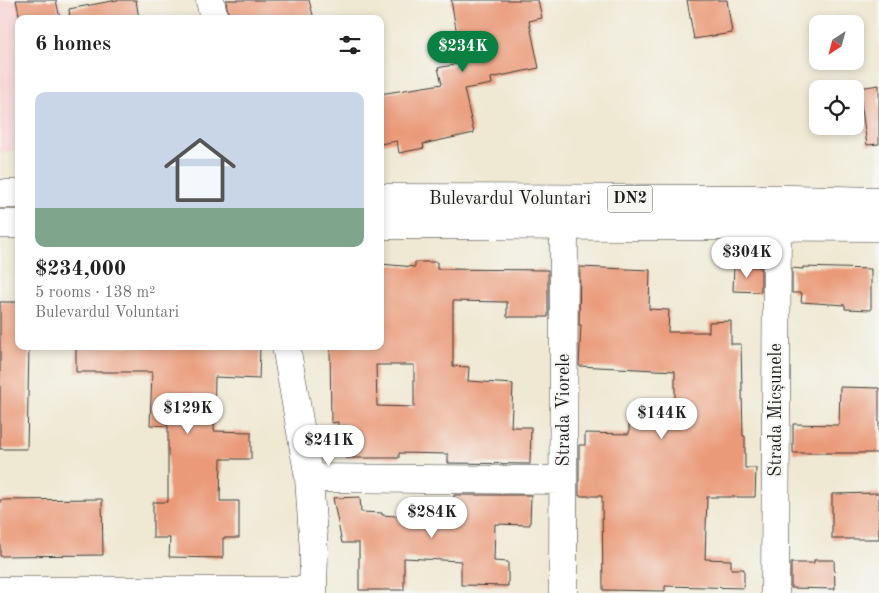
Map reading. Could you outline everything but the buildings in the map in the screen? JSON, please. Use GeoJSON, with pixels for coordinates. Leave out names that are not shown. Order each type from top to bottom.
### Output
{"type":"FeatureCollection","features":[{"type":"Feature","properties":{"kind":"main road"},"geometry":{"type":"LineString","coordinates":[[210,0],[213,15]]}},
{"type":"Feature","properties":{"kind":"main road"},"geometry":{"type":"LineString","coordinates":[[0,194],[15,194]]}},
{"type":"Feature","properties":{"kind":"main road","name":"Bulevardul Voluntari"},"geometry":{"type":"LineString","coordinates":[[384,198],[879,201]]}},
{"type":"Feature","properties":{"kind":"main road"},"geometry":{"type":"LineString","coordinates":[[0,224],[15,224]]}},
{"type":"Feature","properties":{"kind":"main road","name":"Bulevardul Voluntari"},"geometry":{"type":"LineString","coordinates":[[384,225],[879,226]]}},
{"type":"Feature","properties":{"kind":"main road","name":"Strada Viorele"},"geometry":{"type":"LineString","coordinates":[[563,593],[564,226]]}},
{"type":"Feature","properties":{"kind":"main road","name":"Strada Micșunele"},"geometry":{"type":"LineString","coordinates":[[775,593],[777,226]]}},
{"type":"Feature","properties":{"kind":"main road"},"geometry":{"type":"LineString","coordinates":[[0,590],[314,592],[314,552],[309,478],[287,350]]}},
{"type":"Feature","properties":{"kind":"main road"},"geometry":{"type":"LineString","coordinates":[[309,478],[564,480]]}},
{"type":"Feature","properties":{"kind":"shaded area"},"geometry":{"type":"Polygon","coordinates":[[[0,0],[60,0],[63,15],[15,15],[15,151],[0,152],[0,0]]]}}]}
